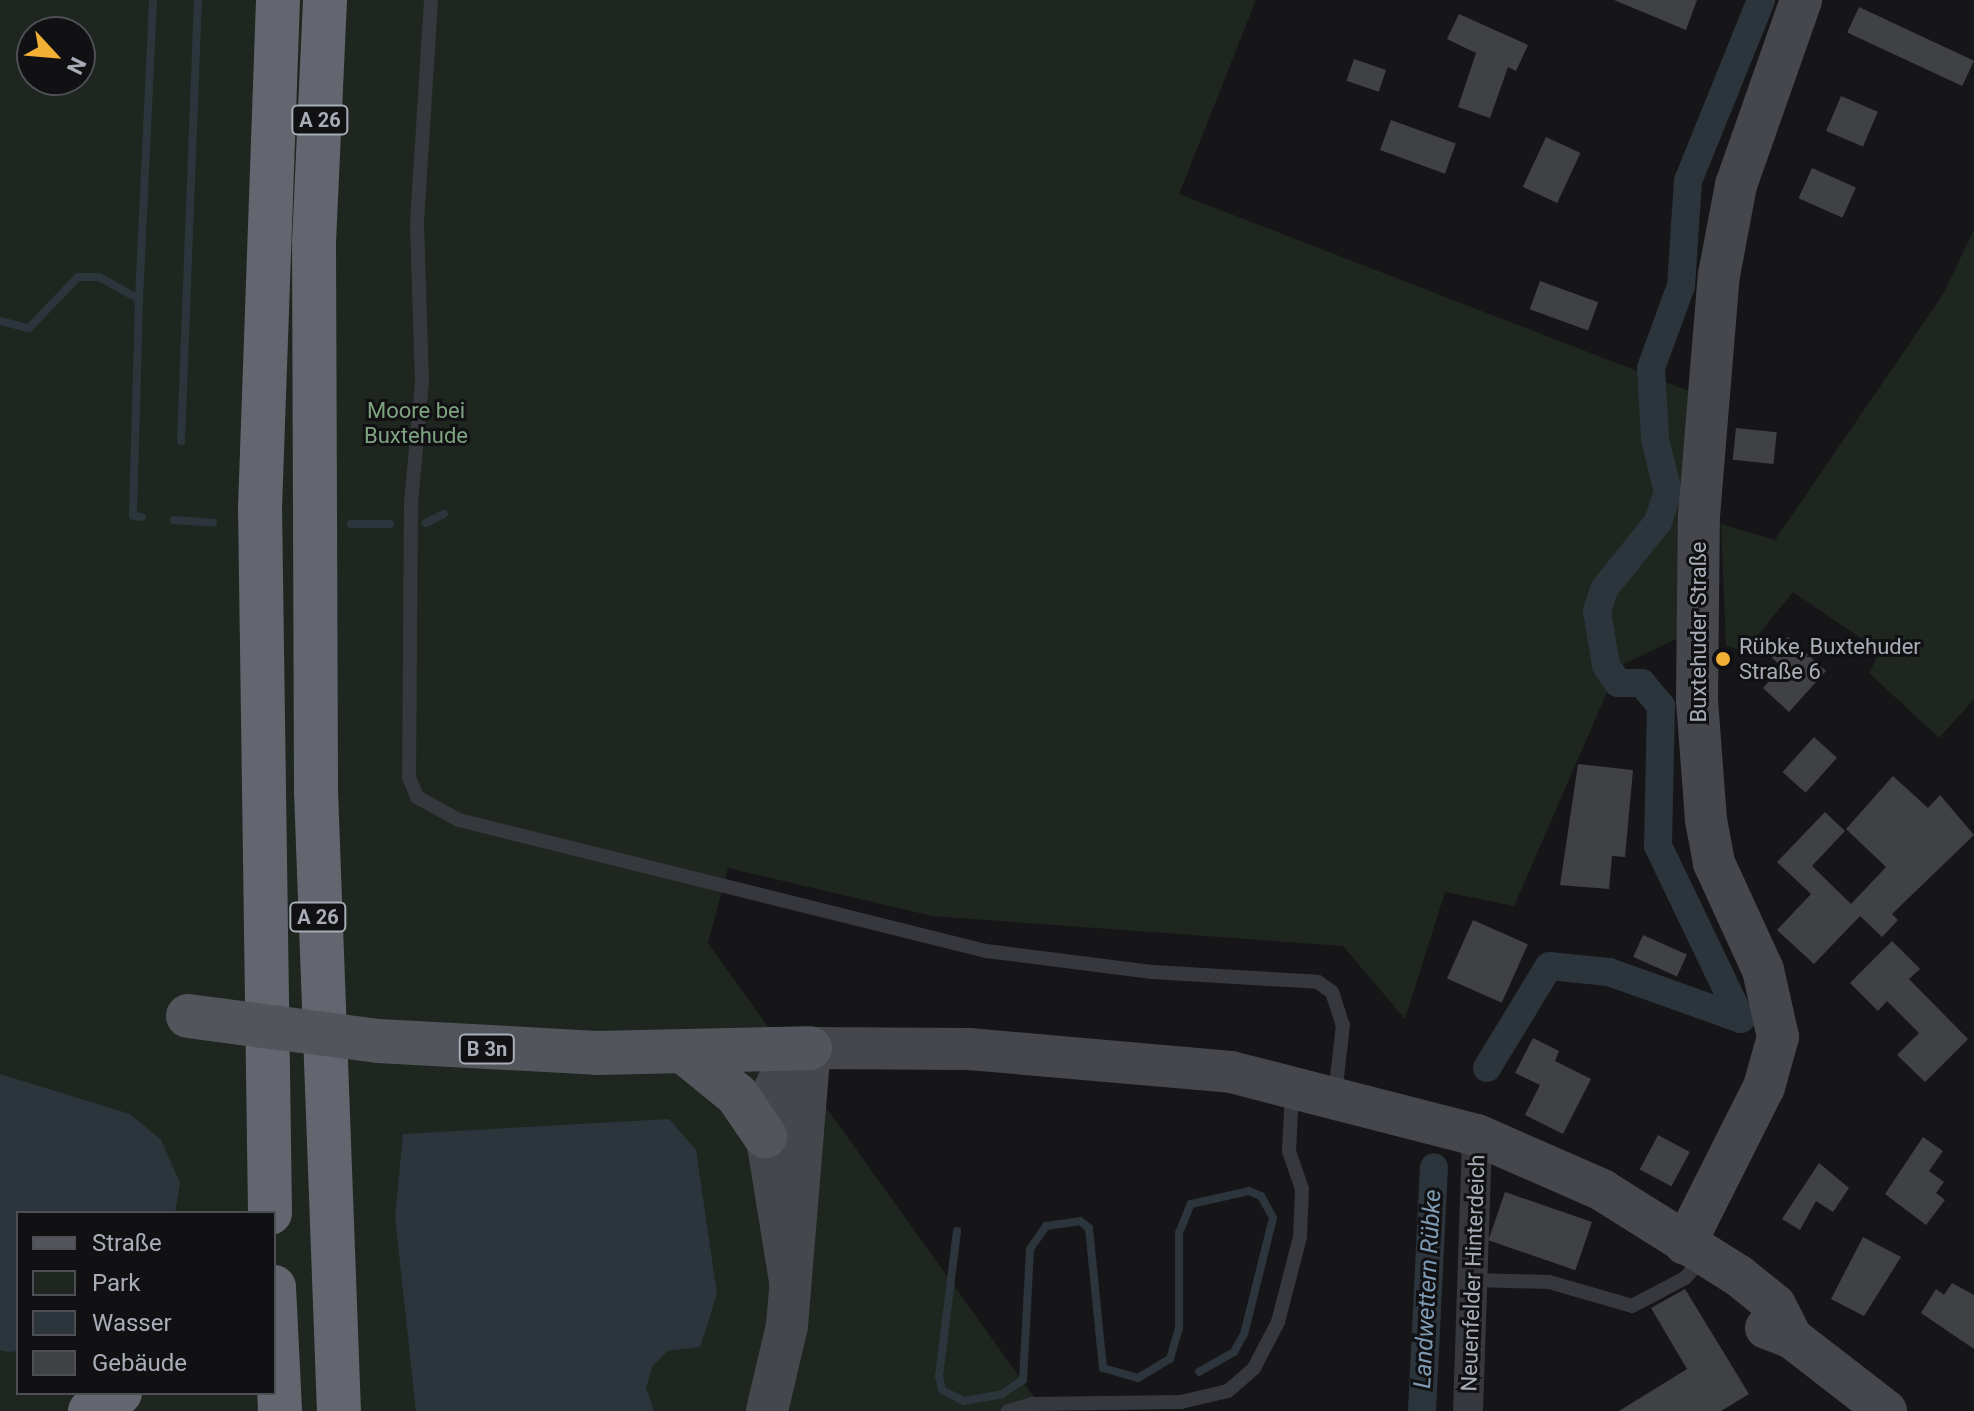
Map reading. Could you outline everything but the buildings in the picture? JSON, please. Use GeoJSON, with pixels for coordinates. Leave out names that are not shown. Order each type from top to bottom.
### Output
{"type":"FeatureCollection","features":[{"type":"Feature","properties":{"kind":"highway","name":"A 26"},"geometry":{"type":"LineString","coordinates":[[270,1211],[244,372],[266,229],[278,0]]}},
{"type":"Feature","properties":{"kind":"highway","name":"A 26"},"geometry":{"type":"LineString","coordinates":[[325,0],[314,241],[316,527],[322,1076],[339,1411]]}},
{"type":"Feature","properties":{"kind":"highway"},"geometry":{"type":"LineString","coordinates":[[239,1211],[248,526]]}},
{"type":"Feature","properties":{"kind":"highway"},"geometry":{"type":"LineString","coordinates":[[276,1328],[280,1411]]}},
{"type":"Feature","properties":{"kind":"highway"},"geometry":{"type":"LineString","coordinates":[[90,1411],[117,1395]]}},
{"type":"Feature","properties":{"kind":"main road","name":"Buxtehuder Straße"},"geometry":{"type":"LineString","coordinates":[[1694,1251],[1764,1087],[1778,1037],[1763,970],[1714,863],[1706,820],[1697,619],[1719,275],[1736,185],[1801,0]]}},
{"type":"Feature","properties":{"kind":"main road","name":"B 3n"},"geometry":{"type":"LineString","coordinates":[[188,1016],[378,1041],[597,1053],[684,1052]]}},
{"type":"Feature","properties":{"kind":"main road"},"geometry":{"type":"LineString","coordinates":[[684,1052],[810,1048],[1084,1055],[1292,1085],[1435,1121],[1567,1172],[1694,1251],[1775,1305],[1792,1338],[1886,1411]]}},
{"type":"Feature","properties":{"kind":"main road"},"geometry":{"type":"LineString","coordinates":[[790,1281],[765,1136],[768,1092],[810,1048]]}},
{"type":"Feature","properties":{"kind":"main road"},"geometry":{"type":"LineString","coordinates":[[767,1411],[783,1354],[810,1048]]}},
{"type":"Feature","properties":{"kind":"main road"},"geometry":{"type":"LineString","coordinates":[[684,1052],[737,1095],[765,1136]]}},
{"type":"Feature","properties":{"kind":"street","name":"Neuenfelder Hinterdeich"},"geometry":{"type":"LineString","coordinates":[[1468,1411],[1477,1135]]}},
{"type":"Feature","properties":{"kind":"lane"},"geometry":{"type":"LineString","coordinates":[[431,0],[417,224],[422,382],[411,502],[409,777],[417,797],[459,820],[986,951],[1152,972],[1318,982],[1332,992],[1343,1025],[1335,1095]]}},
{"type":"Feature","properties":{"kind":"lane"},"geometry":{"type":"LineString","coordinates":[[1008,1411],[1033,1404],[1181,1402],[1228,1391],[1254,1368],[1278,1322],[1300,1237],[1302,1189],[1289,1151],[1292,1085]]}},
{"type":"Feature","properties":{"kind":"lane"},"geometry":{"type":"LineString","coordinates":[[1473,1280],[1549,1282],[1632,1306],[1685,1278],[1694,1251]]}},
{"type":"Feature","properties":{"kind":"green space","name":"Moore bei Buxtehude"},"geometry":{"type":"Polygon","coordinates":[[[0,0],[1256,0],[1179,194],[1699,395],[1688,633],[1618,667],[1514,906],[1445,892],[1405,1019],[1343,946],[932,916],[728,868],[708,943],[1044,1411],[0,1411],[0,0]]]}},
{"type":"Feature","properties":{"kind":"green space"},"geometry":{"type":"Polygon","coordinates":[[[1974,229],[1974,699],[1939,738],[1869,673],[1880,651],[1793,592],[1745,651],[1726,646],[1721,524],[1775,540],[1944,293],[1974,229]]]}},
{"type":"Feature","properties":{"kind":"water"},"geometry":{"type":"Polygon","coordinates":[[[0,1074],[130,1114],[161,1140],[180,1183],[175,1211],[16,1211],[16,1351],[0,1350],[0,1074]]]}},
{"type":"Feature","properties":{"kind":"water"},"geometry":{"type":"Polygon","coordinates":[[[669,1119],[696,1150],[717,1294],[700,1347],[667,1351],[652,1367],[646,1388],[654,1411],[416,1411],[395,1217],[403,1134],[669,1119]]]}},
{"type":"Feature","properties":{"kind":"waterway"},"geometry":{"type":"LineString","coordinates":[[0,321],[29,328],[78,277],[99,277],[139,299],[153,0]]}},
{"type":"Feature","properties":{"kind":"waterway"},"geometry":{"type":"LineString","coordinates":[[181,441],[198,0]]}},
{"type":"Feature","properties":{"kind":"waterway","name":"Landwettern Rübke"},"geometry":{"type":"LineString","coordinates":[[1487,1068],[1549,966],[1609,972],[1741,1019],[1658,846],[1661,706],[1642,683],[1618,683],[1606,665],[1597,611],[1604,589],[1658,522],[1668,492],[1655,439],[1651,368],[1681,286],[1688,181],[1761,0]]}},
{"type":"Feature","properties":{"kind":"waterway"},"geometry":{"type":"LineString","coordinates":[[139,299],[133,516],[142,517]]}},
{"type":"Feature","properties":{"kind":"waterway"},"geometry":{"type":"LineString","coordinates":[[426,523],[444,514]]}},
{"type":"Feature","properties":{"kind":"waterway"},"geometry":{"type":"LineString","coordinates":[[174,520],[213,523]]}},
{"type":"Feature","properties":{"kind":"waterway"},"geometry":{"type":"LineString","coordinates":[[351,524],[390,524]]}},
{"type":"Feature","properties":{"kind":"waterway","name":"Landwettern Rübke"},"geometry":{"type":"LineString","coordinates":[[1422,1411],[1434,1167]]}},
{"type":"Feature","properties":{"kind":"waterway"},"geometry":{"type":"LineString","coordinates":[[957,1231],[939,1376],[942,1390],[964,1401],[1002,1394],[1023,1380],[1030,1249],[1046,1226],[1080,1221],[1089,1228],[1103,1368],[1138,1378],[1170,1359],[1179,1328],[1179,1233],[1191,1204],[1249,1191],[1261,1196],[1273,1218],[1244,1334],[1234,1352],[1199,1372]]}},
{"type":"Feature","properties":{"kind":"place","name":"Rübke, Buxtehuder Straße 6"},"geometry":{"type":"Point","coordinates":[1723,659]}}]}
